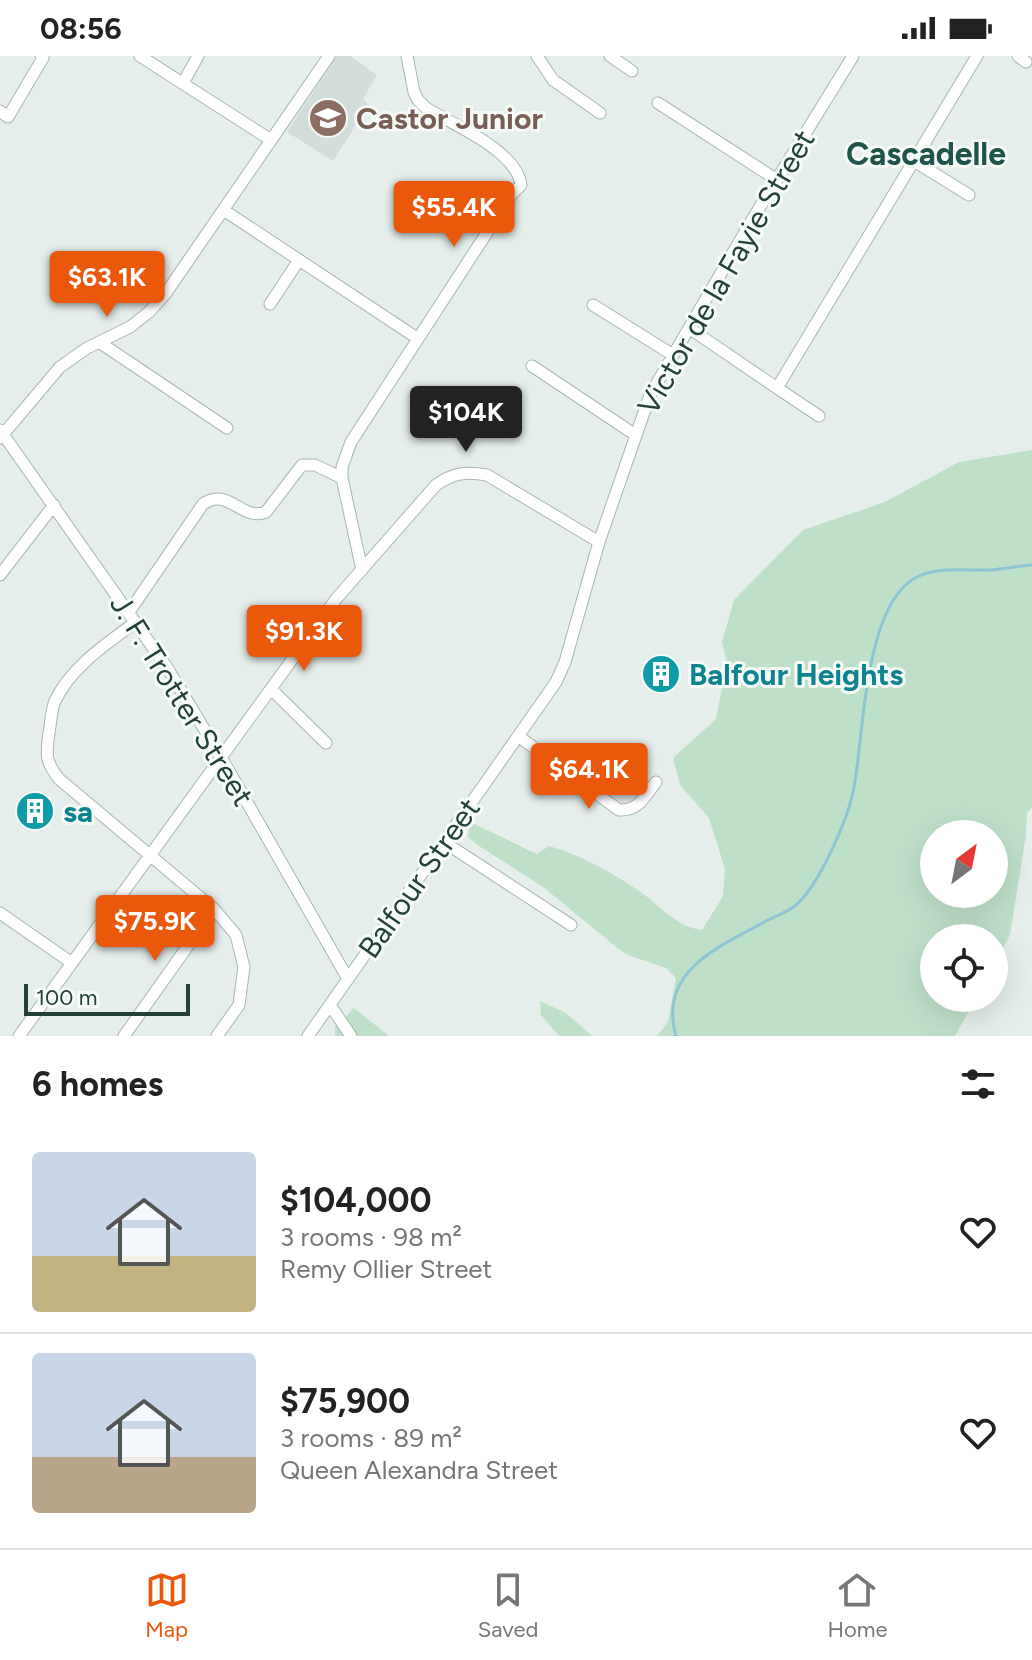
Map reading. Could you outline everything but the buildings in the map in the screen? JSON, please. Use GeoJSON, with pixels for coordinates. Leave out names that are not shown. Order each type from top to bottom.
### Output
{"type":"FeatureCollection","features":[{"type":"Feature","properties":{"kind":"street"},"geometry":{"type":"LineString","coordinates":[[4,114],[43,58],[41,56]]}},
{"type":"Feature","properties":{"kind":"street"},"geometry":{"type":"LineString","coordinates":[[140,56],[271,140]]}},
{"type":"Feature","properties":{"kind":"street"},"geometry":{"type":"LineString","coordinates":[[183,83],[198,56]]}},
{"type":"Feature","properties":{"kind":"street"},"geometry":{"type":"LineString","coordinates":[[1,434],[73,355],[130,327],[166,293],[329,56]]}},
{"type":"Feature","properties":{"kind":"street"},"geometry":{"type":"LineString","coordinates":[[362,570],[342,478],[342,467],[351,442],[512,194],[521,185],[514,165],[501,153],[426,108],[418,100],[407,56]]}},
{"type":"Feature","properties":{"kind":"street"},"geometry":{"type":"LineString","coordinates":[[537,56],[553,80],[600,113]]}},
{"type":"Feature","properties":{"kind":"street"},"geometry":{"type":"LineString","coordinates":[[610,56],[632,71]]}},
{"type":"Feature","properties":{"kind":"street","name":"Victor de la Fayie Street"},"geometry":{"type":"LineString","coordinates":[[599,542],[650,395],[853,56]]}},
{"type":"Feature","properties":{"kind":"street"},"geometry":{"type":"LineString","coordinates":[[777,388],[977,56]]}},
{"type":"Feature","properties":{"kind":"street"},"geometry":{"type":"LineString","coordinates":[[658,103],[777,180]]}},
{"type":"Feature","properties":{"kind":"street"},"geometry":{"type":"LineString","coordinates":[[914,161],[969,195]]}},
{"type":"Feature","properties":{"kind":"street"},"geometry":{"type":"LineString","coordinates":[[225,211],[417,338]]}},
{"type":"Feature","properties":{"kind":"street"},"geometry":{"type":"LineString","coordinates":[[270,304],[299,260]]}},
{"type":"Feature","properties":{"kind":"street"},"geometry":{"type":"LineString","coordinates":[[593,305],[673,355]]}},
{"type":"Feature","properties":{"kind":"street"},"geometry":{"type":"LineString","coordinates":[[689,328],[819,416]]}},
{"type":"Feature","properties":{"kind":"street"},"geometry":{"type":"LineString","coordinates":[[99,342],[227,428]]}},
{"type":"Feature","properties":{"kind":"street"},"geometry":{"type":"LineString","coordinates":[[532,366],[634,434]]}},
{"type":"Feature","properties":{"kind":"street","name":"J. F. Trotter Street"},"geometry":{"type":"LineString","coordinates":[[1,434],[132,617],[221,757],[348,979]]}},
{"type":"Feature","properties":{"kind":"street"},"geometry":{"type":"LineString","coordinates":[[217,1036],[239,1005],[244,967],[236,935],[214,909],[59,779],[49,765],[47,752],[54,703],[68,680],[132,617],[203,504],[225,499],[247,512],[260,514],[271,506],[302,465],[315,465],[342,478]]}},
{"type":"Feature","properties":{"kind":"street"},"geometry":{"type":"LineString","coordinates":[[19,1036],[336,599],[436,485],[451,475],[468,471],[487,475],[599,542]]}},
{"type":"Feature","properties":{"kind":"street"},"geometry":{"type":"LineString","coordinates":[[0,575],[54,505]]}},
{"type":"Feature","properties":{"kind":"street","name":"Balfour Street"},"geometry":{"type":"LineString","coordinates":[[308,1036],[556,682],[565,662],[599,542]]}},
{"type":"Feature","properties":{"kind":"street"},"geometry":{"type":"LineString","coordinates":[[271,689],[326,743]]}},
{"type":"Feature","properties":{"kind":"street"},"geometry":{"type":"LineString","coordinates":[[518,736],[619,810],[630,811],[639,805],[656,782]]}},
{"type":"Feature","properties":{"kind":"street"},"geometry":{"type":"LineString","coordinates":[[444,842],[571,925]]}},
{"type":"Feature","properties":{"kind":"street"},"geometry":{"type":"LineString","coordinates":[[124,1036],[214,909]]}},
{"type":"Feature","properties":{"kind":"street"},"geometry":{"type":"LineString","coordinates":[[0,913],[72,963]]}},
{"type":"Feature","properties":{"kind":"street"},"geometry":{"type":"LineString","coordinates":[[330,1005],[351,1036]]}},
{"type":"Feature","properties":{"kind":"shaded area","name":"Castor Junior"},"geometry":{"type":"Polygon","coordinates":[[[337,56],[350,56],[377,75],[363,99],[369,105],[333,161],[287,132],[337,56]]]}},
{"type":"Feature","properties":{"kind":"green space"},"geometry":{"type":"Polygon","coordinates":[[[1032,450],[1032,808],[1027,813],[1010,935],[1008,939],[1008,924],[920,924],[920,1012],[968,1012],[955,1036],[657,1036],[668,1022],[676,978],[666,968],[625,954],[543,887],[479,846],[468,837],[470,822],[537,854],[549,846],[584,859],[628,884],[684,925],[702,930],[723,896],[725,869],[709,818],[680,785],[673,758],[716,719],[727,663],[722,642],[734,600],[803,530],[885,502],[959,462],[1032,450]]]}},
{"type":"Feature","properties":{"kind":"green space"},"geometry":{"type":"Polygon","coordinates":[[[540,1001],[566,1013],[592,1036],[559,1036],[541,1015],[540,1001]]]}},
{"type":"Feature","properties":{"kind":"green space"},"geometry":{"type":"Polygon","coordinates":[[[354,1008],[389,1036],[335,1036],[335,1027],[354,1008]]]}},
{"type":"Feature","properties":{"kind":"waterway"},"geometry":{"type":"LineString","coordinates":[[676,1036],[673,1013],[676,994],[684,977],[713,951],[795,906],[814,883],[832,850],[854,787],[876,641],[886,613],[899,591],[917,577],[934,571],[990,570],[1032,565]]}},
{"type":"Feature","properties":{"kind":"place","name":"Castor Junior"},"geometry":{"type":"Point","coordinates":[328,118]}},
{"type":"Feature","properties":{"kind":"place","name":"Balfour Heights"},"geometry":{"type":"Point","coordinates":[661,674]}},
{"type":"Feature","properties":{"kind":"place","name":"sa"},"geometry":{"type":"Point","coordinates":[35,811]}},
{"type":"Feature","properties":{"kind":"district","name":"Cascadelle"},"geometry":{"type":"Point","coordinates":[926,154]}}]}
